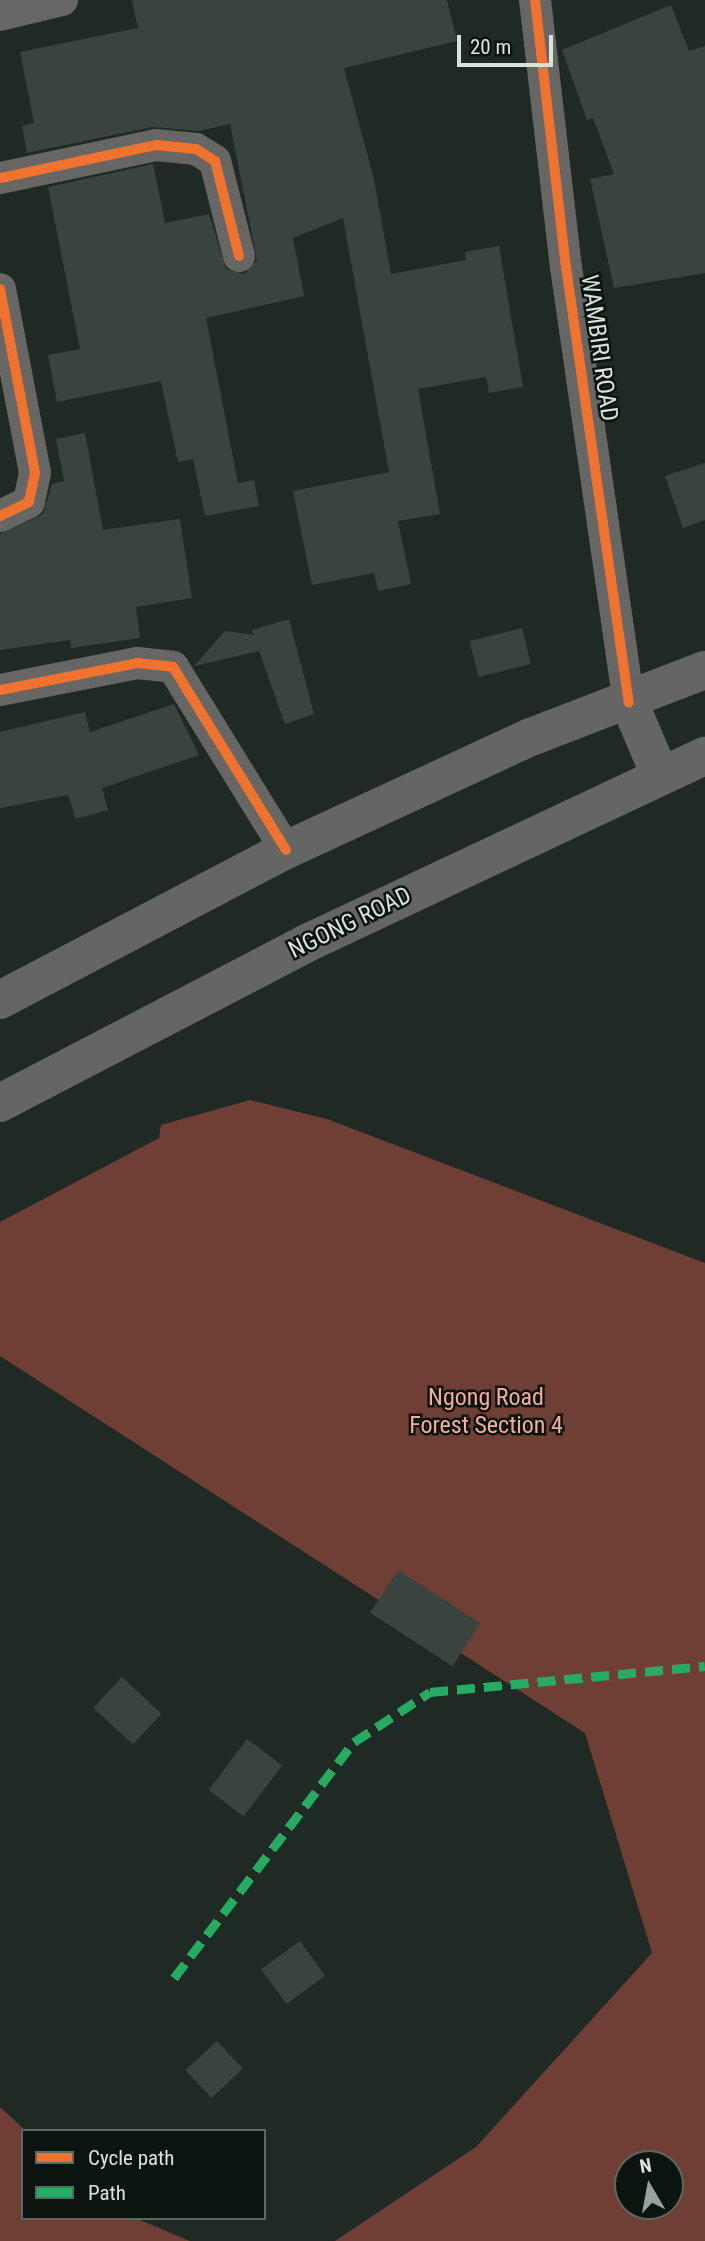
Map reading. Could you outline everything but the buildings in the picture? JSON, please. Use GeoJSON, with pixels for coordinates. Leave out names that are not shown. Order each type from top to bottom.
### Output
{"type":"FeatureCollection","features":[{"type":"Feature","properties":{"kind":"main road"},"geometry":{"type":"LineString","coordinates":[[1,994],[286,850],[531,737],[629,702],[705,670]]}},
{"type":"Feature","properties":{"kind":"main road"},"geometry":{"type":"LineString","coordinates":[[629,702],[660,775]]}},
{"type":"Feature","properties":{"kind":"main road","name":"NGONG ROAD"},"geometry":{"type":"LineString","coordinates":[[0,1103],[305,944],[705,755]]}},
{"type":"Feature","properties":{"kind":"street"},"geometry":{"type":"LineString","coordinates":[[0,15],[62,0]]}},
{"type":"Feature","properties":{"kind":"street","name":"WAMBIRI ROAD"},"geometry":{"type":"LineString","coordinates":[[535,0],[566,267],[629,702]]}},
{"type":"Feature","properties":{"kind":"street"},"geometry":{"type":"LineString","coordinates":[[0,178],[156,145],[196,149],[215,161],[239,256]]}},
{"type":"Feature","properties":{"kind":"street"},"geometry":{"type":"LineString","coordinates":[[0,289],[35,473],[29,502],[0,516]]}},
{"type":"Feature","properties":{"kind":"street"},"geometry":{"type":"LineString","coordinates":[[0,690],[137,663],[173,667],[286,850]]}},
{"type":"Feature","properties":{"kind":"green space","name":"Ngong Road Forest Section 4"},"geometry":{"type":"Polygon","coordinates":[[[250,1100],[327,1119],[705,1263],[705,2241],[335,2241],[476,2147],[652,1953],[585,1733],[0,1356],[0,1222],[159,1138],[161,1125],[250,1100]]]}},
{"type":"Feature","properties":{"kind":"green space"},"geometry":{"type":"Polygon","coordinates":[[[0,2107],[24,2129],[21,2129],[21,2220],[140,2220],[190,2241],[0,2241],[0,2107]]]}},
{"type":"Feature","properties":{"kind":"marked path"},"geometry":{"type":"LineString","coordinates":[[174,1978],[354,1742],[430,1692],[705,1666]]}},
{"type":"Feature","properties":{"kind":"cycle path"},"geometry":{"type":"LineString","coordinates":[[535,0],[566,267],[629,702]]}},
{"type":"Feature","properties":{"kind":"cycle path"},"geometry":{"type":"LineString","coordinates":[[0,178],[156,145],[196,149],[215,161],[239,256]]}},
{"type":"Feature","properties":{"kind":"cycle path"},"geometry":{"type":"LineString","coordinates":[[0,289],[35,473],[29,502],[0,516]]}},
{"type":"Feature","properties":{"kind":"cycle path"},"geometry":{"type":"LineString","coordinates":[[0,690],[137,663],[173,667],[286,850]]}}]}
